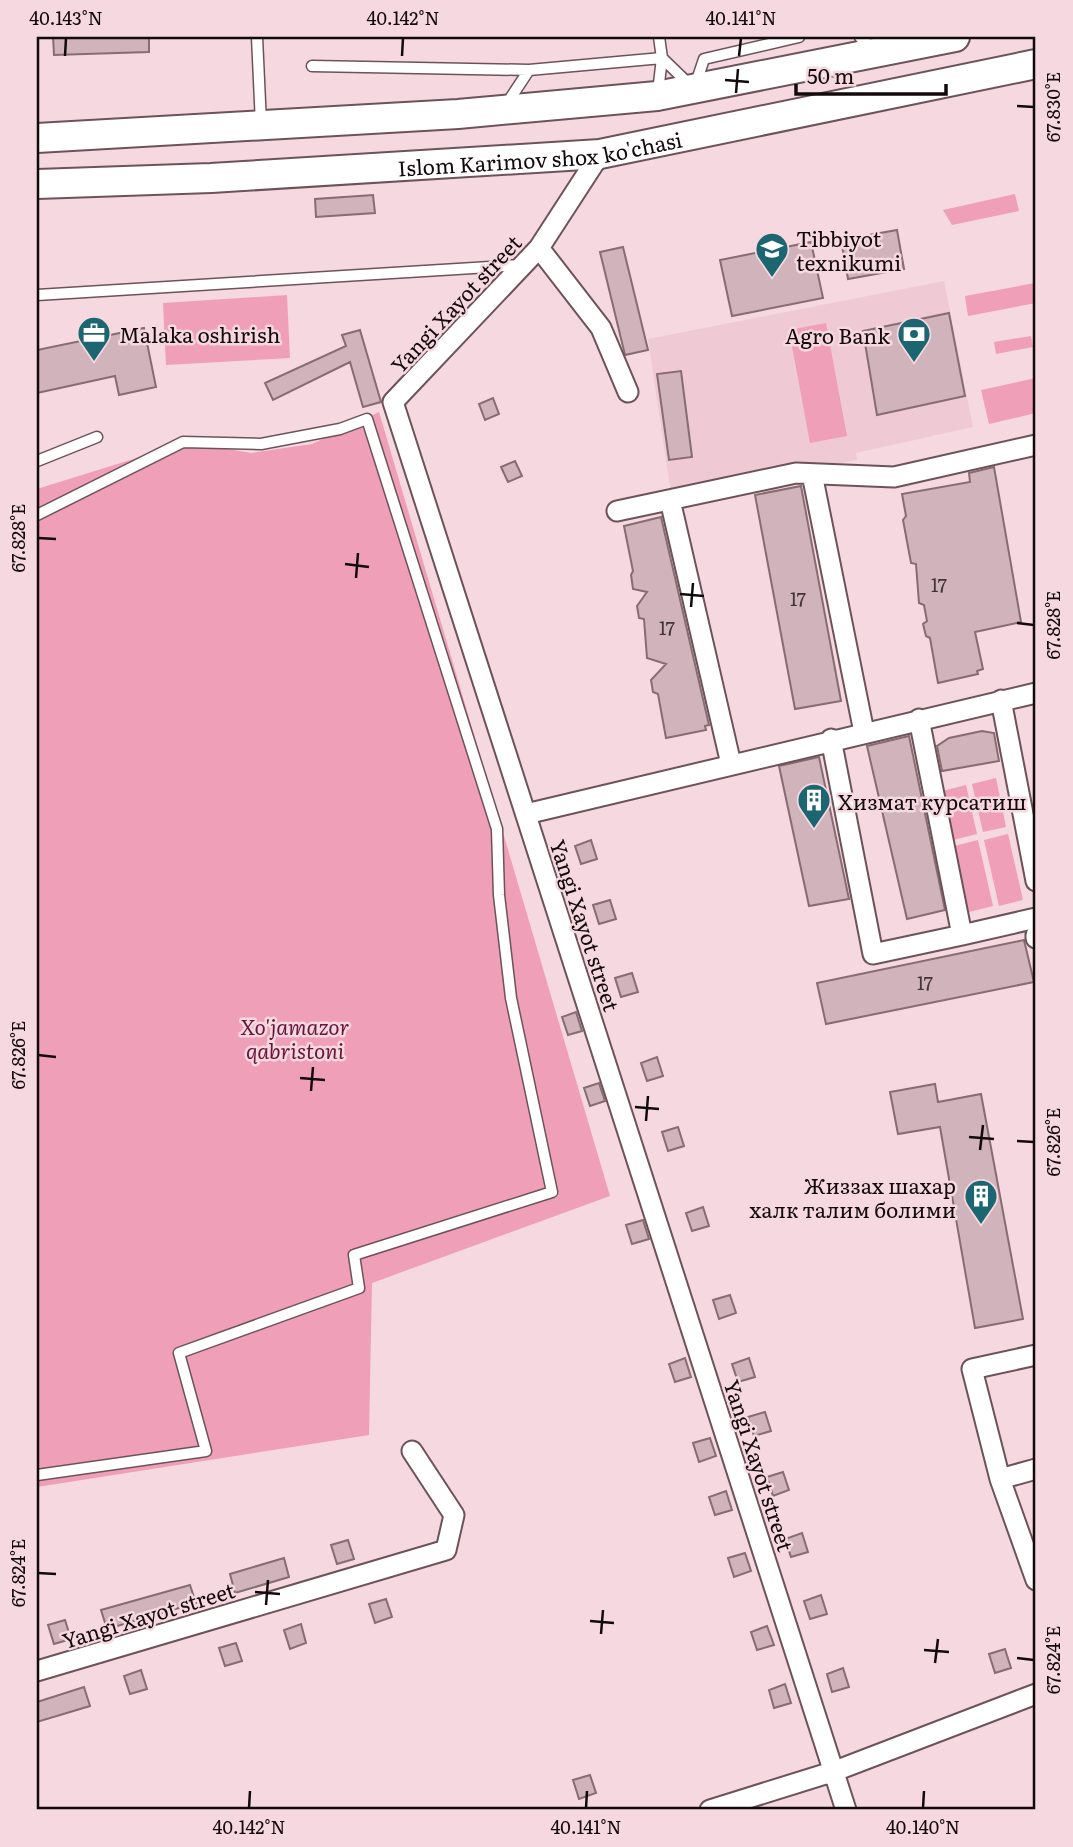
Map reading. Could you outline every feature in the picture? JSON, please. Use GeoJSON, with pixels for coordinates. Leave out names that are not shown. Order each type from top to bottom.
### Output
{"type":"FeatureCollection","features":[{"type":"Feature","properties":{"kind":"main road","name":"Islom Karimov shox ko'chasi"},"geometry":{"type":"LineString","coordinates":[[37,138],[503,110],[657,96],[868,45],[955,37]]}},
{"type":"Feature","properties":{"kind":"main road","name":"Islom Karimov shox ko'chasi"},"geometry":{"type":"LineString","coordinates":[[37,184],[224,177],[600,154],[1036,64]]}},
{"type":"Feature","properties":{"kind":"street","name":"Yangi Xayot street"},"geometry":{"type":"LineString","coordinates":[[600,154],[539,248],[393,402],[846,1810]]}},
{"type":"Feature","properties":{"kind":"street"},"geometry":{"type":"LineString","coordinates":[[539,248],[601,328],[628,392]]}},
{"type":"Feature","properties":{"kind":"street"},"geometry":{"type":"LineString","coordinates":[[617,511],[796,473],[894,477],[1036,445]]}},
{"type":"Feature","properties":{"kind":"street"},"geometry":{"type":"LineString","coordinates":[[812,474],[864,732]]}},
{"type":"Feature","properties":{"kind":"street"},"geometry":{"type":"LineString","coordinates":[[670,499],[731,764]]}},
{"type":"Feature","properties":{"kind":"street"},"geometry":{"type":"LineString","coordinates":[[526,814],[831,739],[1036,693]]}},
{"type":"Feature","properties":{"kind":"street"},"geometry":{"type":"LineString","coordinates":[[1001,700],[1036,881]]}},
{"type":"Feature","properties":{"kind":"street"},"geometry":{"type":"LineString","coordinates":[[919,719],[962,935]]}},
{"type":"Feature","properties":{"kind":"street"},"geometry":{"type":"LineString","coordinates":[[831,739],[873,954],[1036,918]]}},
{"type":"Feature","properties":{"kind":"street"},"geometry":{"type":"LineString","coordinates":[[1036,1355],[972,1369],[1000,1479],[1036,1580]]}},
{"type":"Feature","properties":{"kind":"street","name":"Yangi Xayot street"},"geometry":{"type":"LineString","coordinates":[[37,1671],[446,1550],[454,1515],[412,1451]]}},
{"type":"Feature","properties":{"kind":"street"},"geometry":{"type":"LineString","coordinates":[[1000,1479],[1036,1469]]}},
{"type":"Feature","properties":{"kind":"street"},"geometry":{"type":"LineString","coordinates":[[710,1810],[835,1771],[1036,1693]]}},
{"type":"Feature","properties":{"kind":"lane"},"geometry":{"type":"LineString","coordinates":[[257,37],[261,126]]}},
{"type":"Feature","properties":{"kind":"lane"},"geometry":{"type":"LineString","coordinates":[[657,96],[662,58],[659,37]]}},
{"type":"Feature","properties":{"kind":"lane"},"geometry":{"type":"LineString","coordinates":[[312,66],[529,70],[662,58],[694,89],[704,59],[799,37]]}},
{"type":"Feature","properties":{"kind":"lane"},"geometry":{"type":"LineString","coordinates":[[503,110],[529,70]]}},
{"type":"Feature","properties":{"kind":"lane"},"geometry":{"type":"LineString","coordinates":[[37,295],[524,264]]}},
{"type":"Feature","properties":{"kind":"lane"},"geometry":{"type":"LineString","coordinates":[[37,515],[183,442],[261,444],[340,429],[367,419],[497,829],[499,895],[511,998],[552,1192],[354,1255],[359,1288],[179,1353],[206,1451],[37,1475]]}},
{"type":"Feature","properties":{"kind":"lane"},"geometry":{"type":"LineString","coordinates":[[37,461],[97,438]]}},
{"type":"Feature","properties":{"kind":"shaded area"},"geometry":{"type":"Polygon","coordinates":[[[944,281],[973,427],[856,453],[857,460],[671,493],[648,339],[944,281]]]}},
{"type":"Feature","properties":{"kind":"green space"},"geometry":{"type":"Polygon","coordinates":[[[1015,194],[1019,211],[952,225],[943,210],[1015,194]]]}},
{"type":"Feature","properties":{"kind":"green space"},"geometry":{"type":"Polygon","coordinates":[[[1035,283],[1036,303],[968,316],[965,296],[1035,283]]]}},
{"type":"Feature","properties":{"kind":"green space"},"geometry":{"type":"Polygon","coordinates":[[[287,295],[290,358],[166,365],[163,303],[287,295]]]}},
{"type":"Feature","properties":{"kind":"green space"},"geometry":{"type":"Polygon","coordinates":[[[826,323],[847,436],[810,443],[789,330],[826,323]]]}},
{"type":"Feature","properties":{"kind":"green space"},"geometry":{"type":"Polygon","coordinates":[[[1031,336],[1033,347],[996,354],[994,342],[1031,336]]]}},
{"type":"Feature","properties":{"kind":"green space"},"geometry":{"type":"Polygon","coordinates":[[[1036,378],[1036,413],[989,424],[981,390],[1036,378]]]}},
{"type":"Feature","properties":{"kind":"green space","name":"Xo'jamazor qabristoni"},"geometry":{"type":"Polygon","coordinates":[[[379,412],[610,1196],[372,1283],[369,1435],[37,1487],[37,489],[188,442],[251,453],[312,444],[379,412]]]}},
{"type":"Feature","properties":{"kind":"green space"},"geometry":{"type":"Polygon","coordinates":[[[996,778],[1006,827],[983,832],[972,784],[996,778]]]}},
{"type":"Feature","properties":{"kind":"green space"},"geometry":{"type":"Polygon","coordinates":[[[966,785],[977,834],[953,840],[942,791],[966,785]]]}},
{"type":"Feature","properties":{"kind":"green space"},"geometry":{"type":"Polygon","coordinates":[[[1008,834],[1023,900],[999,906],[984,840],[1008,834]]]}},
{"type":"Feature","properties":{"kind":"green space"},"geometry":{"type":"Polygon","coordinates":[[[978,840],[993,906],[969,912],[954,846],[978,840]]]}},
{"type":"Feature","properties":{"kind":"building"},"geometry":{"type":"Polygon","coordinates":[[[53,37],[149,37],[149,52],[54,55],[53,37]]]}},
{"type":"Feature","properties":{"kind":"building"},"geometry":{"type":"Polygon","coordinates":[[[373,195],[375,213],[316,217],[315,199],[373,195]]]}},
{"type":"Feature","properties":{"kind":"building"},"geometry":{"type":"Polygon","coordinates":[[[897,230],[904,269],[848,279],[841,240],[897,230]]]}},
{"type":"Feature","properties":{"kind":"building","name":"Tibbiyot texnikumi"},"geometry":{"type":"Polygon","coordinates":[[[811,242],[823,298],[732,316],[720,260],[811,242]]]}},
{"type":"Feature","properties":{"kind":"building"},"geometry":{"type":"Polygon","coordinates":[[[623,247],[648,350],[625,355],[600,252],[623,247]]]}},
{"type":"Feature","properties":{"kind":"building","name":"Agro Bank"},"geometry":{"type":"Polygon","coordinates":[[[949,313],[965,396],[877,415],[863,331],[949,313]]]}},
{"type":"Feature","properties":{"kind":"building","name":"Malaka oshirish"},"geometry":{"type":"Polygon","coordinates":[[[144,328],[156,387],[119,395],[115,376],[37,393],[37,350],[144,328]]]}},
{"type":"Feature","properties":{"kind":"building"},"geometry":{"type":"Polygon","coordinates":[[[360,330],[381,402],[363,407],[350,362],[273,400],[265,383],[346,346],[342,335],[360,330]]]}},
{"type":"Feature","properties":{"kind":"building"},"geometry":{"type":"Polygon","coordinates":[[[681,371],[692,457],[669,460],[657,374],[681,371]]]}},
{"type":"Feature","properties":{"kind":"building"},"geometry":{"type":"Polygon","coordinates":[[[493,398],[499,414],[485,420],[479,404],[493,398]]]}},
{"type":"Feature","properties":{"kind":"building"},"geometry":{"type":"Polygon","coordinates":[[[515,461],[522,476],[508,482],[501,467],[515,461]]]}},
{"type":"Feature","properties":{"kind":"building"},"geometry":{"type":"Polygon","coordinates":[[[994,467],[1021,622],[975,632],[983,669],[977,671],[978,674],[938,683],[930,638],[926,636],[923,624],[927,621],[924,605],[919,603],[916,564],[911,563],[903,520],[906,516],[902,494],[970,482],[969,473],[994,467]]]}},
{"type":"Feature","properties":{"kind":"building"},"geometry":{"type":"Polygon","coordinates":[[[801,486],[841,701],[795,709],[755,495],[801,486]]]}},
{"type":"Feature","properties":{"kind":"building"},"geometry":{"type":"Polygon","coordinates":[[[661,517],[709,725],[705,726],[706,730],[666,738],[658,694],[653,692],[651,680],[666,664],[647,658],[644,619],[639,618],[637,606],[647,592],[633,589],[633,571],[624,526],[661,517]]]}},
{"type":"Feature","properties":{"kind":"building"},"geometry":{"type":"Polygon","coordinates":[[[982,731],[994,733],[999,761],[942,771],[937,746],[949,738],[982,731]]]}},
{"type":"Feature","properties":{"kind":"building"},"geometry":{"type":"Polygon","coordinates":[[[909,736],[945,910],[907,919],[867,746],[909,736]]]}},
{"type":"Feature","properties":{"kind":"building","name":"Хизмат курсатиш"},"geometry":{"type":"Polygon","coordinates":[[[819,757],[849,899],[809,906],[779,766],[819,757]]]}},
{"type":"Feature","properties":{"kind":"building"},"geometry":{"type":"Polygon","coordinates":[[[591,840],[597,859],[581,864],[575,846],[591,840]]]}},
{"type":"Feature","properties":{"kind":"building"},"geometry":{"type":"Polygon","coordinates":[[[610,900],[616,919],[599,924],[593,905],[610,900]]]}},
{"type":"Feature","properties":{"kind":"building"},"geometry":{"type":"Polygon","coordinates":[[[1024,940],[1034,982],[826,1024],[817,983],[1024,940]]]}},
{"type":"Feature","properties":{"kind":"building"},"geometry":{"type":"Polygon","coordinates":[[[632,973],[638,992],[621,997],[615,978],[632,973]]]}},
{"type":"Feature","properties":{"kind":"building"},"geometry":{"type":"Polygon","coordinates":[[[576,1012],[582,1031],[568,1035],[562,1017],[576,1012]]]}},
{"type":"Feature","properties":{"kind":"building"},"geometry":{"type":"Polygon","coordinates":[[[657,1057],[663,1076],[647,1081],[641,1063],[657,1057]]]}},
{"type":"Feature","properties":{"kind":"building"},"geometry":{"type":"Polygon","coordinates":[[[599,1083],[605,1101],[590,1106],[584,1088],[599,1083]]]}},
{"type":"Feature","properties":{"kind":"building","name":"Жиззах шахар халк талим болими"},"geometry":{"type":"Polygon","coordinates":[[[935,1084],[938,1102],[981,1094],[1023,1319],[975,1328],[940,1127],[898,1134],[890,1092],[935,1084]]]}},
{"type":"Feature","properties":{"kind":"building"},"geometry":{"type":"Polygon","coordinates":[[[678,1127],[684,1146],[668,1151],[662,1132],[678,1127]]]}},
{"type":"Feature","properties":{"kind":"building"},"geometry":{"type":"Polygon","coordinates":[[[703,1207],[709,1226],[692,1231],[686,1213],[703,1207]]]}},
{"type":"Feature","properties":{"kind":"building"},"geometry":{"type":"Polygon","coordinates":[[[643,1220],[649,1239],[632,1244],[626,1225],[643,1220]]]}},
{"type":"Feature","properties":{"kind":"building"},"geometry":{"type":"Polygon","coordinates":[[[730,1295],[736,1313],[719,1319],[713,1300],[730,1295]]]}},
{"type":"Feature","properties":{"kind":"building"},"geometry":{"type":"Polygon","coordinates":[[[685,1358],[691,1377],[675,1382],[669,1364],[685,1358]]]}},
{"type":"Feature","properties":{"kind":"building"},"geometry":{"type":"Polygon","coordinates":[[[749,1358],[755,1377],[738,1382],[732,1364],[749,1358]]]}},
{"type":"Feature","properties":{"kind":"building"},"geometry":{"type":"Polygon","coordinates":[[[765,1412],[771,1431],[754,1436],[748,1417],[765,1412]]]}},
{"type":"Feature","properties":{"kind":"building"},"geometry":{"type":"Polygon","coordinates":[[[710,1438],[716,1456],[699,1462],[693,1443],[710,1438]]]}},
{"type":"Feature","properties":{"kind":"building"},"geometry":{"type":"Polygon","coordinates":[[[783,1472],[789,1490],[773,1496],[767,1477],[783,1472]]]}},
{"type":"Feature","properties":{"kind":"building"},"geometry":{"type":"Polygon","coordinates":[[[726,1491],[732,1510],[715,1515],[709,1497],[726,1491]]]}},
{"type":"Feature","properties":{"kind":"building"},"geometry":{"type":"Polygon","coordinates":[[[802,1533],[808,1552],[791,1557],[785,1539],[802,1533]]]}},
{"type":"Feature","properties":{"kind":"building"},"geometry":{"type":"Polygon","coordinates":[[[348,1540],[354,1559],[337,1564],[331,1545],[348,1540]]]}},
{"type":"Feature","properties":{"kind":"building"},"geometry":{"type":"Polygon","coordinates":[[[745,1553],[751,1571],[734,1577],[728,1558],[745,1553]]]}},
{"type":"Feature","properties":{"kind":"building"},"geometry":{"type":"Polygon","coordinates":[[[284,1558],[289,1577],[235,1593],[230,1574],[284,1558]]]}},
{"type":"Feature","properties":{"kind":"building"},"geometry":{"type":"Polygon","coordinates":[[[190,1585],[196,1603],[107,1629],[101,1610],[190,1585]]]}},
{"type":"Feature","properties":{"kind":"building"},"geometry":{"type":"Polygon","coordinates":[[[821,1595],[827,1614],[810,1619],[804,1601],[821,1595]]]}},
{"type":"Feature","properties":{"kind":"building"},"geometry":{"type":"Polygon","coordinates":[[[386,1599],[392,1617],[375,1623],[369,1604],[386,1599]]]}},
{"type":"Feature","properties":{"kind":"building"},"geometry":{"type":"Polygon","coordinates":[[[65,1620],[71,1639],[54,1644],[48,1625],[65,1620]]]}},
{"type":"Feature","properties":{"kind":"building"},"geometry":{"type":"Polygon","coordinates":[[[301,1624],[306,1643],[290,1649],[284,1630],[301,1624]]]}},
{"type":"Feature","properties":{"kind":"building"},"geometry":{"type":"Polygon","coordinates":[[[767,1626],[774,1645],[757,1650],[751,1632],[767,1626]]]}},
{"type":"Feature","properties":{"kind":"building"},"geometry":{"type":"Polygon","coordinates":[[[236,1643],[242,1661],[225,1666],[219,1648],[236,1643]]]}},
{"type":"Feature","properties":{"kind":"building"},"geometry":{"type":"Polygon","coordinates":[[[1005,1649],[1011,1668],[995,1673],[989,1654],[1005,1649]]]}},
{"type":"Feature","properties":{"kind":"building"},"geometry":{"type":"Polygon","coordinates":[[[843,1668],[849,1687],[832,1692],[827,1674],[843,1668]]]}},
{"type":"Feature","properties":{"kind":"building"},"geometry":{"type":"Polygon","coordinates":[[[141,1670],[147,1689],[130,1694],[124,1676],[141,1670]]]}},
{"type":"Feature","properties":{"kind":"building"},"geometry":{"type":"Polygon","coordinates":[[[785,1684],[791,1703],[774,1708],[769,1690],[785,1684]]]}},
{"type":"Feature","properties":{"kind":"building"},"geometry":{"type":"Polygon","coordinates":[[[84,1687],[90,1706],[37,1722],[37,1702],[84,1687]]]}},
{"type":"Feature","properties":{"kind":"building"},"geometry":{"type":"Polygon","coordinates":[[[590,1775],[596,1793],[579,1799],[573,1780],[590,1775]]]}},
{"type":"Feature","properties":{"kind":"place","name":"Tibbiyot texnikumi"},"geometry":{"type":"Point","coordinates":[772,279]}},
{"type":"Feature","properties":{"kind":"place","name":"Malaka oshirish"},"geometry":{"type":"Point","coordinates":[94,363]}},
{"type":"Feature","properties":{"kind":"place","name":"Agro Bank"},"geometry":{"type":"Point","coordinates":[914,364]}},
{"type":"Feature","properties":{"kind":"place","name":"Хизмат курсатиш"},"geometry":{"type":"Point","coordinates":[814,830]}},
{"type":"Feature","properties":{"kind":"place","name":"Жиззах шахар халк талим болими"},"geometry":{"type":"Point","coordinates":[981,1226]}}]}
